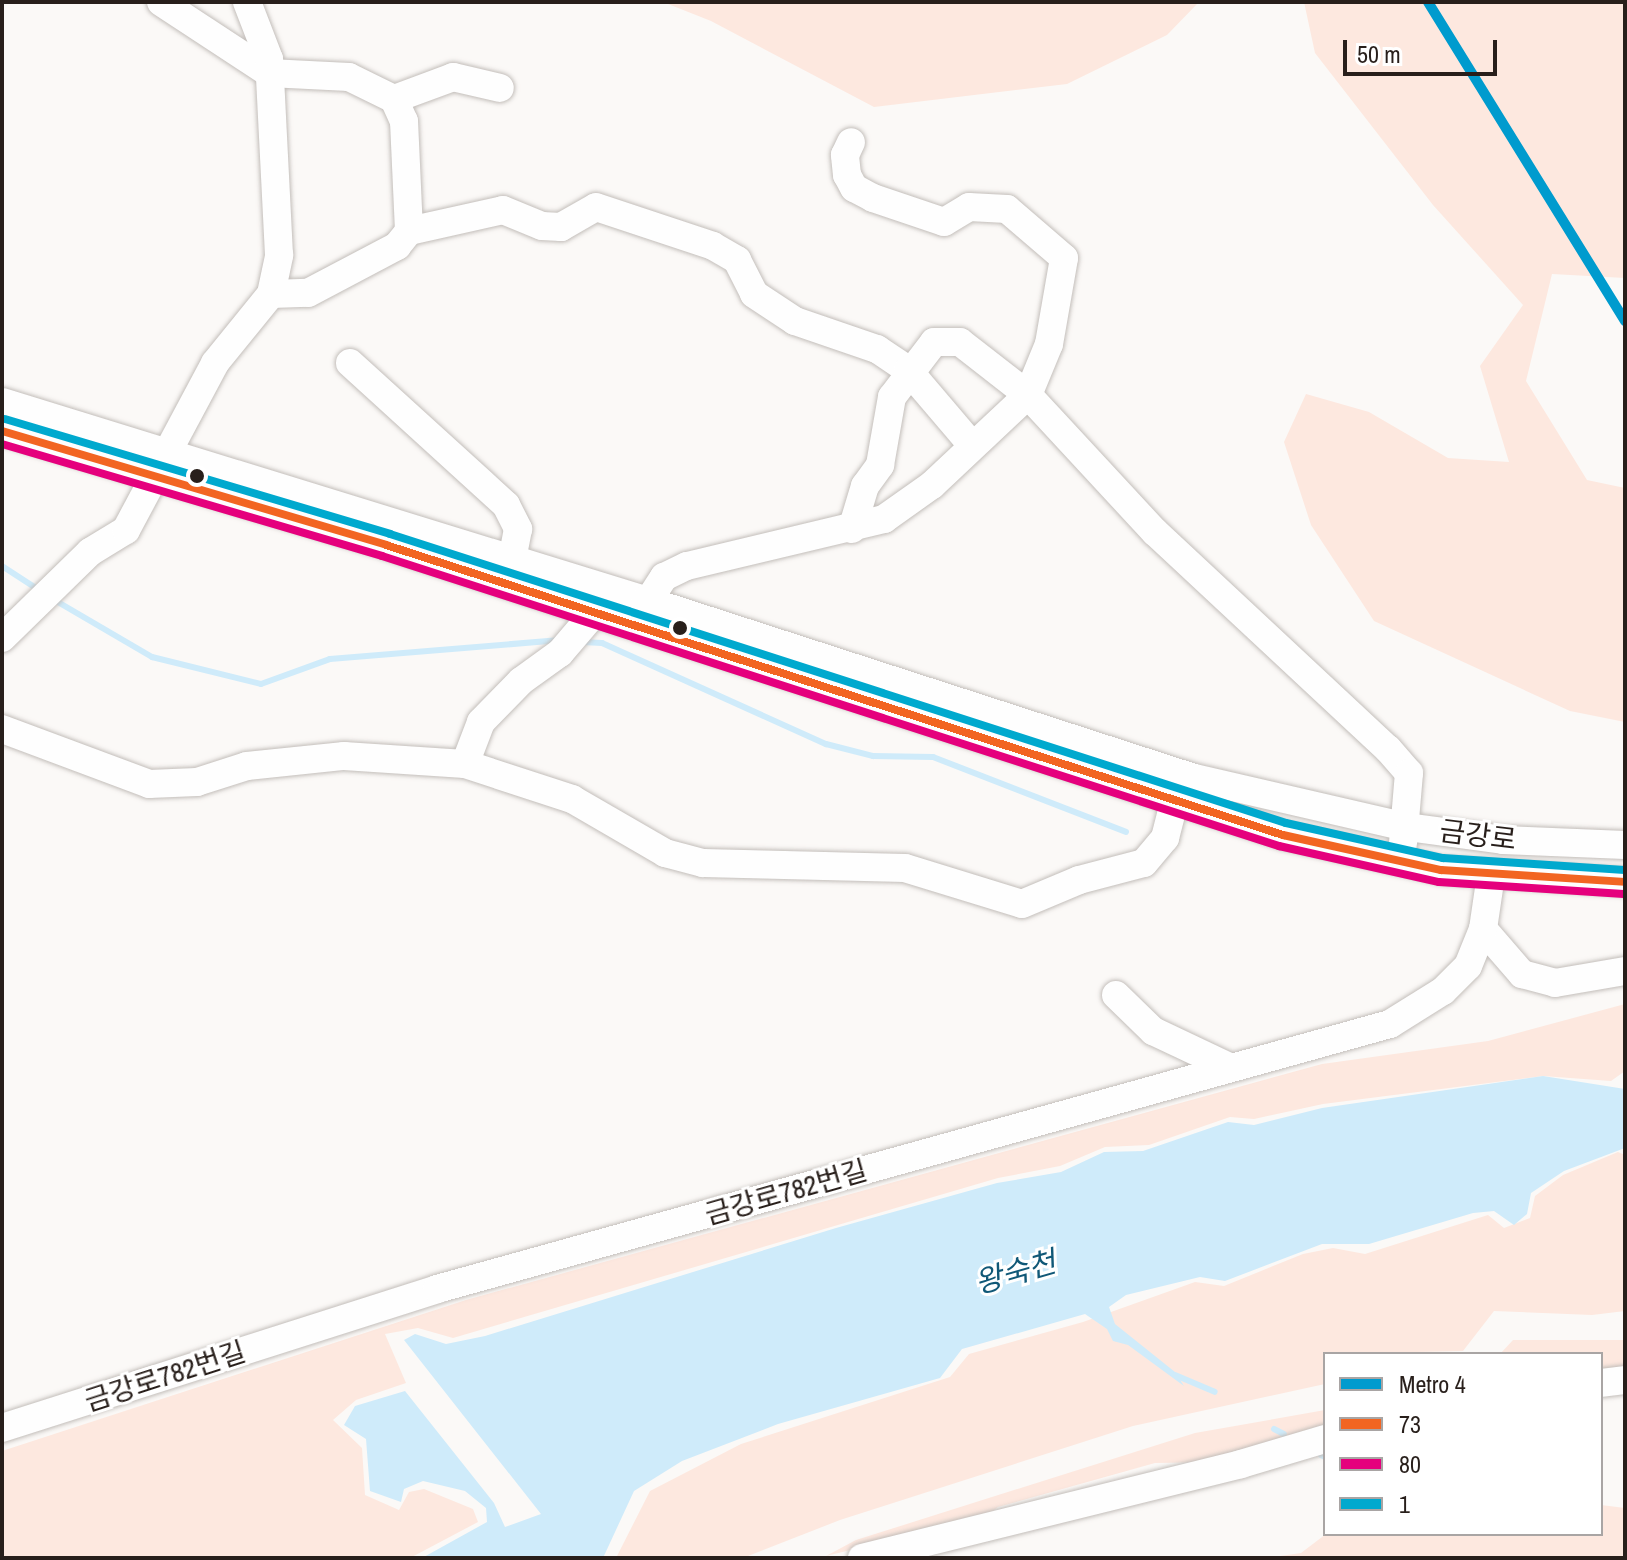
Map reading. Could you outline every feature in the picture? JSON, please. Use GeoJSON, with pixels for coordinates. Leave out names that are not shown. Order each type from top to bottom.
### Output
{"type":"FeatureCollection","features":[{"type":"Feature","properties":{"kind":"street"},"geometry":{"type":"LineString","coordinates":[[161,2],[269,73],[349,77],[376,86],[394,99],[404,121],[409,231]]}},
{"type":"Feature","properties":{"kind":"street"},"geometry":{"type":"LineString","coordinates":[[2,638],[90,552],[126,530],[215,363],[271,294],[279,255],[269,73],[258,8]]}},
{"type":"Feature","properties":{"kind":"street"},"geometry":{"type":"LineString","coordinates":[[394,99],[453,77],[500,88]]}},
{"type":"Feature","properties":{"kind":"street"},"geometry":{"type":"LineString","coordinates":[[640,612],[664,577],[687,566],[884,519],[932,485],[971,444],[1028,395],[1049,344],[1064,258],[1007,209],[969,207],[944,222],[873,198],[854,188],[847,175],[845,155],[851,142]]}},
{"type":"Feature","properties":{"kind":"street"},"geometry":{"type":"LineString","coordinates":[[271,294],[308,293],[397,246],[409,231],[503,210],[542,226],[561,227],[596,207],[713,246],[737,260],[754,294],[785,314],[877,349],[908,370],[971,444]]}},
{"type":"Feature","properties":{"kind":"street"},"geometry":{"type":"LineString","coordinates":[[852,529],[865,486],[880,465],[892,397],[908,370],[934,342],[960,342],[1028,395],[1155,532],[1388,749],[1409,773],[1407,827],[1399,863]]}},
{"type":"Feature","properties":{"kind":"street"},"geometry":{"type":"LineString","coordinates":[[350,363],[506,505],[518,529],[512,560]]}},
{"type":"Feature","properties":{"kind":"street","name":"금강로"},"geometry":{"type":"LineString","coordinates":[[2,402],[160,462],[592,609],[640,612],[1194,778],[1407,827],[1503,840],[1625,845]]}},
{"type":"Feature","properties":{"kind":"street","name":"금강로"},"geometry":{"type":"LineString","coordinates":[[2,431],[160,462],[512,560],[592,609]]}},
{"type":"Feature","properties":{"kind":"street"},"geometry":{"type":"LineString","coordinates":[[465,764],[481,722],[521,681],[560,653],[592,609]]}},
{"type":"Feature","properties":{"kind":"street","name":"금강로"},"geometry":{"type":"LineString","coordinates":[[640,612],[1283,835],[1399,863],[1491,875],[1625,882]]}},
{"type":"Feature","properties":{"kind":"street"},"geometry":{"type":"LineString","coordinates":[[2,729],[149,784],[197,782],[247,766],[344,756],[465,764],[572,799],[665,853],[703,863],[905,868],[1022,904],[1079,880],[1144,863],[1165,838],[1175,799]]}},
{"type":"Feature","properties":{"kind":"street","name":"금강로782번길"},"geometry":{"type":"LineString","coordinates":[[2,1428],[437,1289],[1390,1024],[1443,991],[1468,966],[1483,929],[1491,875]]}},
{"type":"Feature","properties":{"kind":"street"},"geometry":{"type":"LineString","coordinates":[[1483,929],[1522,974],[1555,983],[1624,972]]}},
{"type":"Feature","properties":{"kind":"street"},"geometry":{"type":"LineString","coordinates":[[1116,995],[1153,1031],[1229,1067]]}},
{"type":"Feature","properties":{"kind":"street"},"geometry":{"type":"LineString","coordinates":[[1603,1383],[1625,1380]]}},
{"type":"Feature","properties":{"kind":"street"},"geometry":{"type":"LineString","coordinates":[[862,1558],[1241,1464],[1323,1440]]}},
{"type":"Feature","properties":{"kind":"shaded area"},"geometry":{"type":"Polygon","coordinates":[[[663,2],[1199,2],[1167,35],[1067,84],[874,107],[711,21],[663,2]]]}},
{"type":"Feature","properties":{"kind":"shaded area"},"geometry":{"type":"Polygon","coordinates":[[[1304,2],[1625,2],[1625,278],[1552,274],[1526,381],[1587,480],[1625,488],[1625,722],[1570,711],[1374,621],[1311,525],[1284,442],[1306,394],[1369,412],[1448,458],[1509,462],[1480,366],[1523,305],[1433,205],[1315,53],[1304,2]]]}},
{"type":"Feature","properties":{"kind":"shaded area"},"geometry":{"type":"Polygon","coordinates":[[[1625,1004],[1625,1071],[1611,1081],[1543,1076],[1323,1104],[1254,1119],[1230,1117],[1149,1145],[1105,1147],[1060,1166],[998,1178],[453,1338],[418,1328],[385,1334],[406,1383],[356,1400],[333,1420],[362,1448],[365,1495],[399,1510],[409,1492],[424,1489],[473,1509],[478,1522],[410,1558],[2,1558],[2,1451],[466,1300],[1322,1064],[1488,1041],[1625,1004]]]}},
{"type":"Feature","properties":{"kind":"shaded area"},"geometry":{"type":"Polygon","coordinates":[[[1618,1152],[1625,1155],[1625,1311],[1592,1315],[1494,1311],[1463,1351],[1323,1352],[1323,1384],[1133,1426],[840,1520],[743,1558],[616,1558],[650,1491],[741,1444],[950,1377],[969,1354],[1083,1322],[1195,1282],[1224,1286],[1303,1254],[1333,1248],[1365,1254],[1488,1215],[1504,1228],[1530,1218],[1535,1196],[1563,1175],[1618,1152]]]}},
{"type":"Feature","properties":{"kind":"shaded area"},"geometry":{"type":"Polygon","coordinates":[[[1513,1340],[1625,1340],[1625,1373],[1603,1376],[1603,1352],[1502,1352],[1513,1340]]]}},
{"type":"Feature","properties":{"kind":"shaded area"},"geometry":{"type":"Polygon","coordinates":[[[1323,1410],[1323,1437],[1215,1462],[1155,1463],[998,1507],[986,1517],[826,1556],[856,1540],[1195,1433],[1323,1410]]]}},
{"type":"Feature","properties":{"kind":"shaded area"},"geometry":{"type":"Polygon","coordinates":[[[1603,1505],[1625,1508],[1625,1558],[1266,1558],[1301,1553],[1323,1536],[1603,1536],[1603,1505]]]}},
{"type":"Feature","properties":{"kind":"water","name":"왕숙천"},"geometry":{"type":"Polygon","coordinates":[[[1543,1076],[1625,1089],[1625,1148],[1564,1171],[1531,1193],[1527,1214],[1514,1225],[1494,1211],[1473,1213],[1369,1244],[1322,1244],[1225,1281],[1200,1277],[1126,1295],[1109,1307],[1115,1324],[1175,1372],[1184,1386],[1128,1345],[1113,1341],[1107,1329],[1085,1314],[962,1349],[940,1378],[778,1424],[682,1461],[634,1491],[603,1558],[422,1558],[487,1522],[486,1508],[465,1491],[423,1481],[404,1489],[401,1502],[370,1491],[366,1439],[344,1425],[355,1406],[405,1391],[494,1503],[505,1527],[541,1514],[404,1340],[415,1334],[446,1344],[485,1336],[836,1228],[997,1183],[1061,1172],[1104,1152],[1143,1151],[1228,1122],[1254,1125],[1322,1108],[1543,1076]]]}},
{"type":"Feature","properties":{"kind":"waterway"},"geometry":{"type":"LineString","coordinates":[[2,566],[39,590]]}},
{"type":"Feature","properties":{"kind":"waterway"},"geometry":{"type":"LineString","coordinates":[[51,598],[152,657],[261,684],[330,659],[560,640]]}},
{"type":"Feature","properties":{"kind":"waterway"},"geometry":{"type":"LineString","coordinates":[[583,642],[602,643],[826,744],[873,756],[933,757],[1126,832]]}},
{"type":"Feature","properties":{"kind":"waterway"},"geometry":{"type":"LineString","coordinates":[[1175,1375],[1215,1392]]}},
{"type":"Feature","properties":{"kind":"waterway"},"geometry":{"type":"LineString","coordinates":[[1274,1429],[1284,1434]]}},
{"type":"Feature","properties":{"kind":"metro line","name":"4"},"geometry":{"type":"LineString","coordinates":[[1428,2],[1625,321]]}},
{"type":"Feature","properties":{"kind":"transit line","name":"1"},"geometry":{"type":"LineString","coordinates":[[5,419],[390,534],[1286,823],[1443,858],[1625,870]]}},
{"type":"Feature","properties":{"kind":"transit line","name":"73"},"geometry":{"type":"LineString","coordinates":[[2,431],[386,545],[1283,835],[1441,870],[1625,882]]}},
{"type":"Feature","properties":{"kind":"transit line","name":"80"},"geometry":{"type":"LineString","coordinates":[[2,444],[382,556],[1279,846],[1439,882],[1624,894]]}}]}
